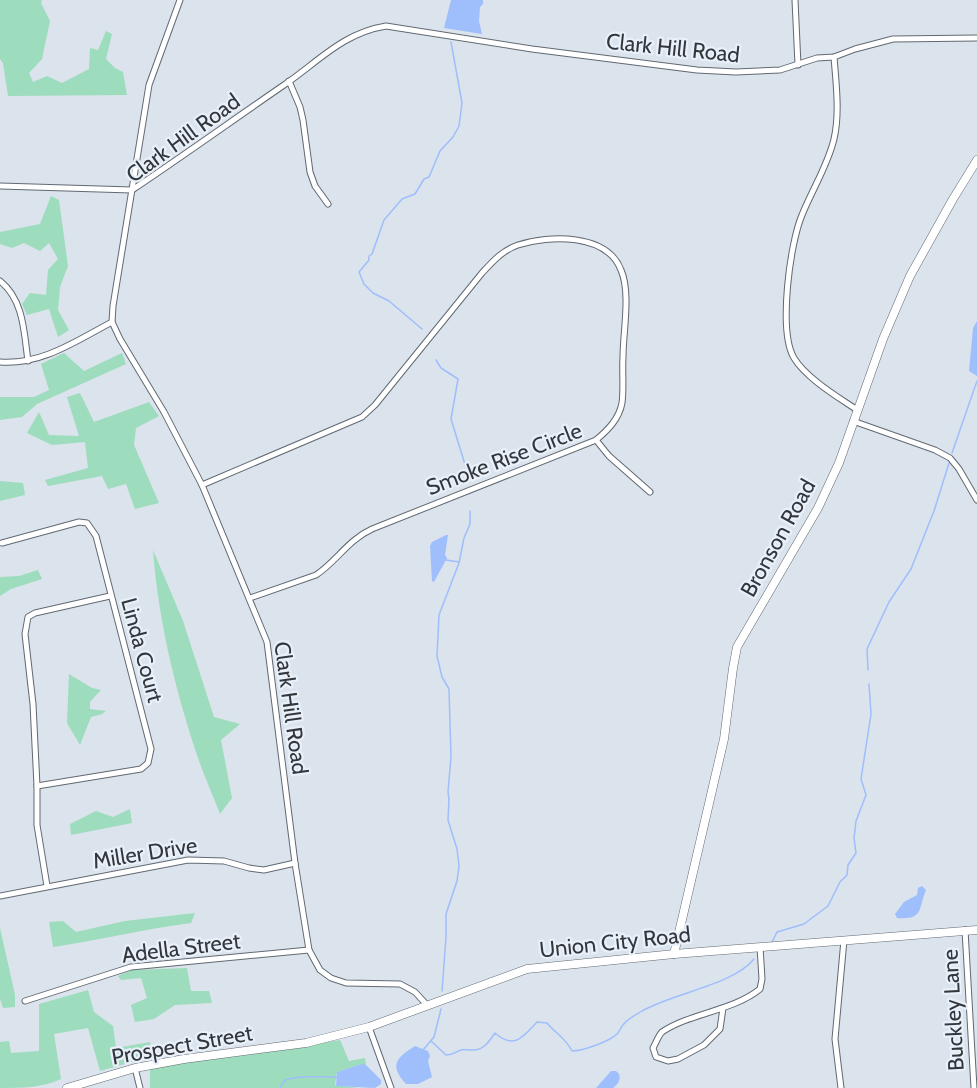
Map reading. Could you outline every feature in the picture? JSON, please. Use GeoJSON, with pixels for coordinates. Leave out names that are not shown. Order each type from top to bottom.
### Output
{"type":"FeatureCollection","features":[{"type":"Feature","properties":{"kind":"main road","name":"Bronson Road"},"geometry":{"type":"LineString","coordinates":[[674,954],[724,740],[737,647],[818,508],[839,463],[883,339],[910,276],[977,160]]}},
{"type":"Feature","properties":{"kind":"main road","name":"Union City Road"},"geometry":{"type":"LineString","coordinates":[[268,1049],[306,1043],[369,1027],[527,969],[674,954],[977,930]]}},
{"type":"Feature","properties":{"kind":"main road","name":"Prospect Street"},"geometry":{"type":"LineString","coordinates":[[67,1088],[135,1068],[184,1059],[268,1049]]}},
{"type":"Feature","properties":{"kind":"street"},"geometry":{"type":"LineString","coordinates":[[0,186],[132,190],[149,85],[180,0]]}},
{"type":"Feature","properties":{"kind":"street"},"geometry":{"type":"LineString","coordinates":[[795,0],[798,65]]}},
{"type":"Feature","properties":{"kind":"street","name":"Clark Hill Road"},"geometry":{"type":"LineString","coordinates":[[427,1005],[415,992],[400,984],[346,982],[331,978],[320,970],[309,950],[295,863],[267,642],[202,485],[164,412],[112,322],[132,190],[346,39],[369,29],[386,26],[532,49],[697,70],[761,72],[780,70],[817,58],[834,57],[893,39],[977,38]]}},
{"type":"Feature","properties":{"kind":"street"},"geometry":{"type":"LineString","coordinates":[[834,57],[835,136],[801,216],[794,240],[787,331],[789,346],[795,360],[821,384],[857,411]]}},
{"type":"Feature","properties":{"kind":"street"},"geometry":{"type":"LineString","coordinates":[[289,81],[300,107],[310,172],[315,186],[327,204]]}},
{"type":"Feature","properties":{"kind":"street","name":"Smoke Rise Circle"},"geometry":{"type":"LineString","coordinates":[[202,485],[362,417],[375,405],[498,256],[517,245],[552,239],[574,240],[599,246],[613,256],[622,270],[625,291],[622,403],[611,427],[596,440],[358,535],[326,569],[316,575],[250,598]]}},
{"type":"Feature","properties":{"kind":"street"},"geometry":{"type":"LineString","coordinates":[[0,281],[8,287],[17,303],[28,361]]}},
{"type":"Feature","properties":{"kind":"street"},"geometry":{"type":"LineString","coordinates":[[0,362],[28,361],[48,356],[112,322]]}},
{"type":"Feature","properties":{"kind":"street"},"geometry":{"type":"LineString","coordinates":[[853,421],[927,447],[950,458],[977,500]]}},
{"type":"Feature","properties":{"kind":"street"},"geometry":{"type":"LineString","coordinates":[[596,440],[609,456],[650,492]]}},
{"type":"Feature","properties":{"kind":"street","name":"Linda Court"},"geometry":{"type":"LineString","coordinates":[[2,543],[79,522],[87,523],[96,536],[151,749],[148,763],[141,769],[37,786]]}},
{"type":"Feature","properties":{"kind":"street"},"geometry":{"type":"LineString","coordinates":[[47,886],[37,825],[33,704],[25,634],[28,617],[35,613],[110,596]]}},
{"type":"Feature","properties":{"kind":"street","name":"Miller Drive"},"geometry":{"type":"LineString","coordinates":[[0,897],[188,860],[224,861],[264,870],[295,863]]}},
{"type":"Feature","properties":{"kind":"street","name":"Buckley Lane"},"geometry":{"type":"LineString","coordinates":[[964,930],[974,1088]]}},
{"type":"Feature","properties":{"kind":"street"},"geometry":{"type":"LineString","coordinates":[[841,1088],[835,1040],[844,940]]}},
{"type":"Feature","properties":{"kind":"street"},"geometry":{"type":"LineString","coordinates":[[723,1008],[720,1029],[704,1045],[678,1059],[668,1061],[656,1057],[653,1048],[661,1033],[750,997],[760,989],[762,979],[760,947]]}},
{"type":"Feature","properties":{"kind":"street","name":"Adella Street"},"geometry":{"type":"LineString","coordinates":[[25,1001],[131,968],[309,950]]}},
{"type":"Feature","properties":{"kind":"street"},"geometry":{"type":"LineString","coordinates":[[369,1027],[391,1088]]}},
{"type":"Feature","properties":{"kind":"street"},"geometry":{"type":"LineString","coordinates":[[135,1068],[140,1088]]}},
{"type":"Feature","properties":{"kind":"green space"},"geometry":{"type":"Polygon","coordinates":[[[0,0],[42,0],[41,3],[50,21],[42,59],[29,73],[33,82],[47,76],[62,83],[89,69],[90,48],[98,50],[106,31],[112,34],[106,59],[123,72],[127,95],[8,96],[3,63],[0,59],[0,0]]]}},
{"type":"Feature","properties":{"kind":"green space"},"geometry":{"type":"Polygon","coordinates":[[[51,196],[59,200],[68,266],[60,287],[58,310],[69,330],[58,337],[49,309],[27,315],[22,304],[30,293],[46,295],[48,270],[58,259],[49,243],[40,251],[24,243],[12,248],[0,244],[0,232],[40,224],[51,196]]]}},
{"type":"Feature","properties":{"kind":"green space"},"geometry":{"type":"Polygon","coordinates":[[[64,353],[84,371],[122,353],[126,364],[37,404],[22,417],[0,420],[0,397],[34,397],[49,390],[41,364],[64,353]]]}},
{"type":"Feature","properties":{"kind":"green space"},"geometry":{"type":"Polygon","coordinates":[[[80,393],[94,422],[149,402],[159,416],[136,428],[134,445],[159,503],[135,509],[126,484],[108,489],[102,476],[48,486],[45,480],[88,468],[85,442],[52,445],[27,433],[39,412],[49,435],[79,436],[67,397],[80,393]]]}},
{"type":"Feature","properties":{"kind":"green space"},"geometry":{"type":"Polygon","coordinates":[[[0,481],[23,483],[25,495],[0,501],[0,481]]]}},
{"type":"Feature","properties":{"kind":"green space"},"geometry":{"type":"Polygon","coordinates":[[[153,550],[183,621],[214,717],[240,724],[221,740],[232,798],[220,814],[195,749],[180,700],[163,626],[153,550]]]}},
{"type":"Feature","properties":{"kind":"green space"},"geometry":{"type":"Polygon","coordinates":[[[38,570],[42,579],[11,589],[0,596],[0,577],[19,576],[38,570]]]}},
{"type":"Feature","properties":{"kind":"green space"},"geometry":{"type":"Polygon","coordinates":[[[69,674],[92,688],[101,690],[90,702],[90,709],[106,711],[91,717],[80,745],[67,723],[69,674]]]}},
{"type":"Feature","properties":{"kind":"green space"},"geometry":{"type":"Polygon","coordinates":[[[130,809],[132,823],[71,835],[70,824],[96,811],[113,817],[130,809]]]}},
{"type":"Feature","properties":{"kind":"green space"},"geometry":{"type":"Polygon","coordinates":[[[195,913],[191,923],[53,947],[49,922],[63,921],[76,932],[125,921],[195,913]]]}},
{"type":"Feature","properties":{"kind":"green space"},"geometry":{"type":"Polygon","coordinates":[[[0,928],[15,995],[15,1007],[3,1008],[0,999],[0,928]]]}},
{"type":"Feature","properties":{"kind":"green space"},"geometry":{"type":"Polygon","coordinates":[[[187,968],[191,991],[209,991],[212,1003],[175,1005],[154,1019],[135,1022],[131,1005],[147,998],[141,978],[121,980],[118,976],[132,970],[187,968]]]}},
{"type":"Feature","properties":{"kind":"green space"},"geometry":{"type":"Polygon","coordinates":[[[88,990],[94,1012],[113,1026],[116,1048],[150,1042],[152,1056],[100,1071],[88,1028],[54,1034],[61,1079],[39,1086],[0,1088],[0,1042],[9,1041],[11,1053],[39,1051],[39,1004],[88,990]]]}},
{"type":"Feature","properties":{"kind":"green space"},"geometry":{"type":"Polygon","coordinates":[[[340,1040],[349,1061],[365,1058],[366,1065],[337,1072],[335,1085],[358,1088],[150,1088],[150,1069],[189,1061],[248,1055],[340,1040]]]}},
{"type":"Feature","properties":{"kind":"water"},"geometry":{"type":"Polygon","coordinates":[[[451,0],[483,0],[479,21],[482,34],[444,28],[451,0]]]}},
{"type":"Feature","properties":{"kind":"water"},"geometry":{"type":"Polygon","coordinates":[[[977,321],[977,376],[969,371],[973,328],[977,321]]]}},
{"type":"Feature","properties":{"kind":"water"},"geometry":{"type":"Polygon","coordinates":[[[448,535],[445,555],[447,558],[434,582],[432,581],[430,546],[432,542],[448,535]]]}},
{"type":"Feature","properties":{"kind":"water"},"geometry":{"type":"Polygon","coordinates":[[[922,886],[926,890],[919,912],[912,917],[897,918],[895,914],[904,902],[917,895],[918,888],[922,886]]]}},
{"type":"Feature","properties":{"kind":"water"},"geometry":{"type":"Polygon","coordinates":[[[415,1046],[428,1051],[432,1077],[418,1084],[406,1084],[398,1072],[397,1062],[403,1054],[415,1046]]]}},
{"type":"Feature","properties":{"kind":"water"},"geometry":{"type":"Polygon","coordinates":[[[362,1064],[366,1065],[381,1080],[381,1084],[375,1088],[336,1086],[337,1072],[362,1064]]]}},
{"type":"Feature","properties":{"kind":"water"},"geometry":{"type":"Polygon","coordinates":[[[611,1071],[619,1074],[616,1085],[613,1088],[596,1088],[611,1071]]]}},
{"type":"Feature","properties":{"kind":"waterway"},"geometry":{"type":"LineString","coordinates":[[422,329],[389,301],[373,293],[364,284],[359,272],[372,254],[384,220],[402,199],[415,194],[424,179],[429,177],[440,151],[453,137],[459,126],[462,103],[451,42]]}},
{"type":"Feature","properties":{"kind":"waterway"},"geometry":{"type":"LineString","coordinates":[[436,360],[441,368],[458,379],[451,419],[467,471]]}},
{"type":"Feature","properties":{"kind":"waterway"},"geometry":{"type":"LineString","coordinates":[[952,453],[977,381]]}},
{"type":"Feature","properties":{"kind":"waterway"},"geometry":{"type":"LineString","coordinates":[[868,670],[867,649],[889,602],[911,569],[934,511],[949,463]]}},
{"type":"Feature","properties":{"kind":"waterway"},"geometry":{"type":"LineString","coordinates":[[442,991],[446,914],[457,881],[459,866],[457,849],[448,820],[451,757],[449,689],[442,677],[437,656],[439,615],[459,563],[464,538],[470,524],[470,511]]}},
{"type":"Feature","properties":{"kind":"waterway"},"geometry":{"type":"LineString","coordinates":[[446,560],[459,562]]}},
{"type":"Feature","properties":{"kind":"waterway"},"geometry":{"type":"LineString","coordinates":[[772,942],[777,932],[804,924],[828,906],[840,882],[847,875],[848,865],[856,853],[854,838],[856,821],[866,795],[861,779],[871,714],[869,684]]}},
{"type":"Feature","properties":{"kind":"waterway"},"geometry":{"type":"LineString","coordinates":[[431,1041],[448,1055],[462,1050],[479,1049],[488,1043],[495,1033],[508,1041],[513,1041],[523,1037],[537,1022],[547,1023],[572,1051],[583,1049],[614,1036],[627,1021],[642,1011],[732,976],[754,959]]}},
{"type":"Feature","properties":{"kind":"waterway"},"geometry":{"type":"LineString","coordinates":[[423,1050],[434,1037],[441,1009]]}},
{"type":"Feature","properties":{"kind":"waterway"},"geometry":{"type":"LineString","coordinates":[[280,1088],[285,1080],[291,1078],[338,1077]]}}]}
